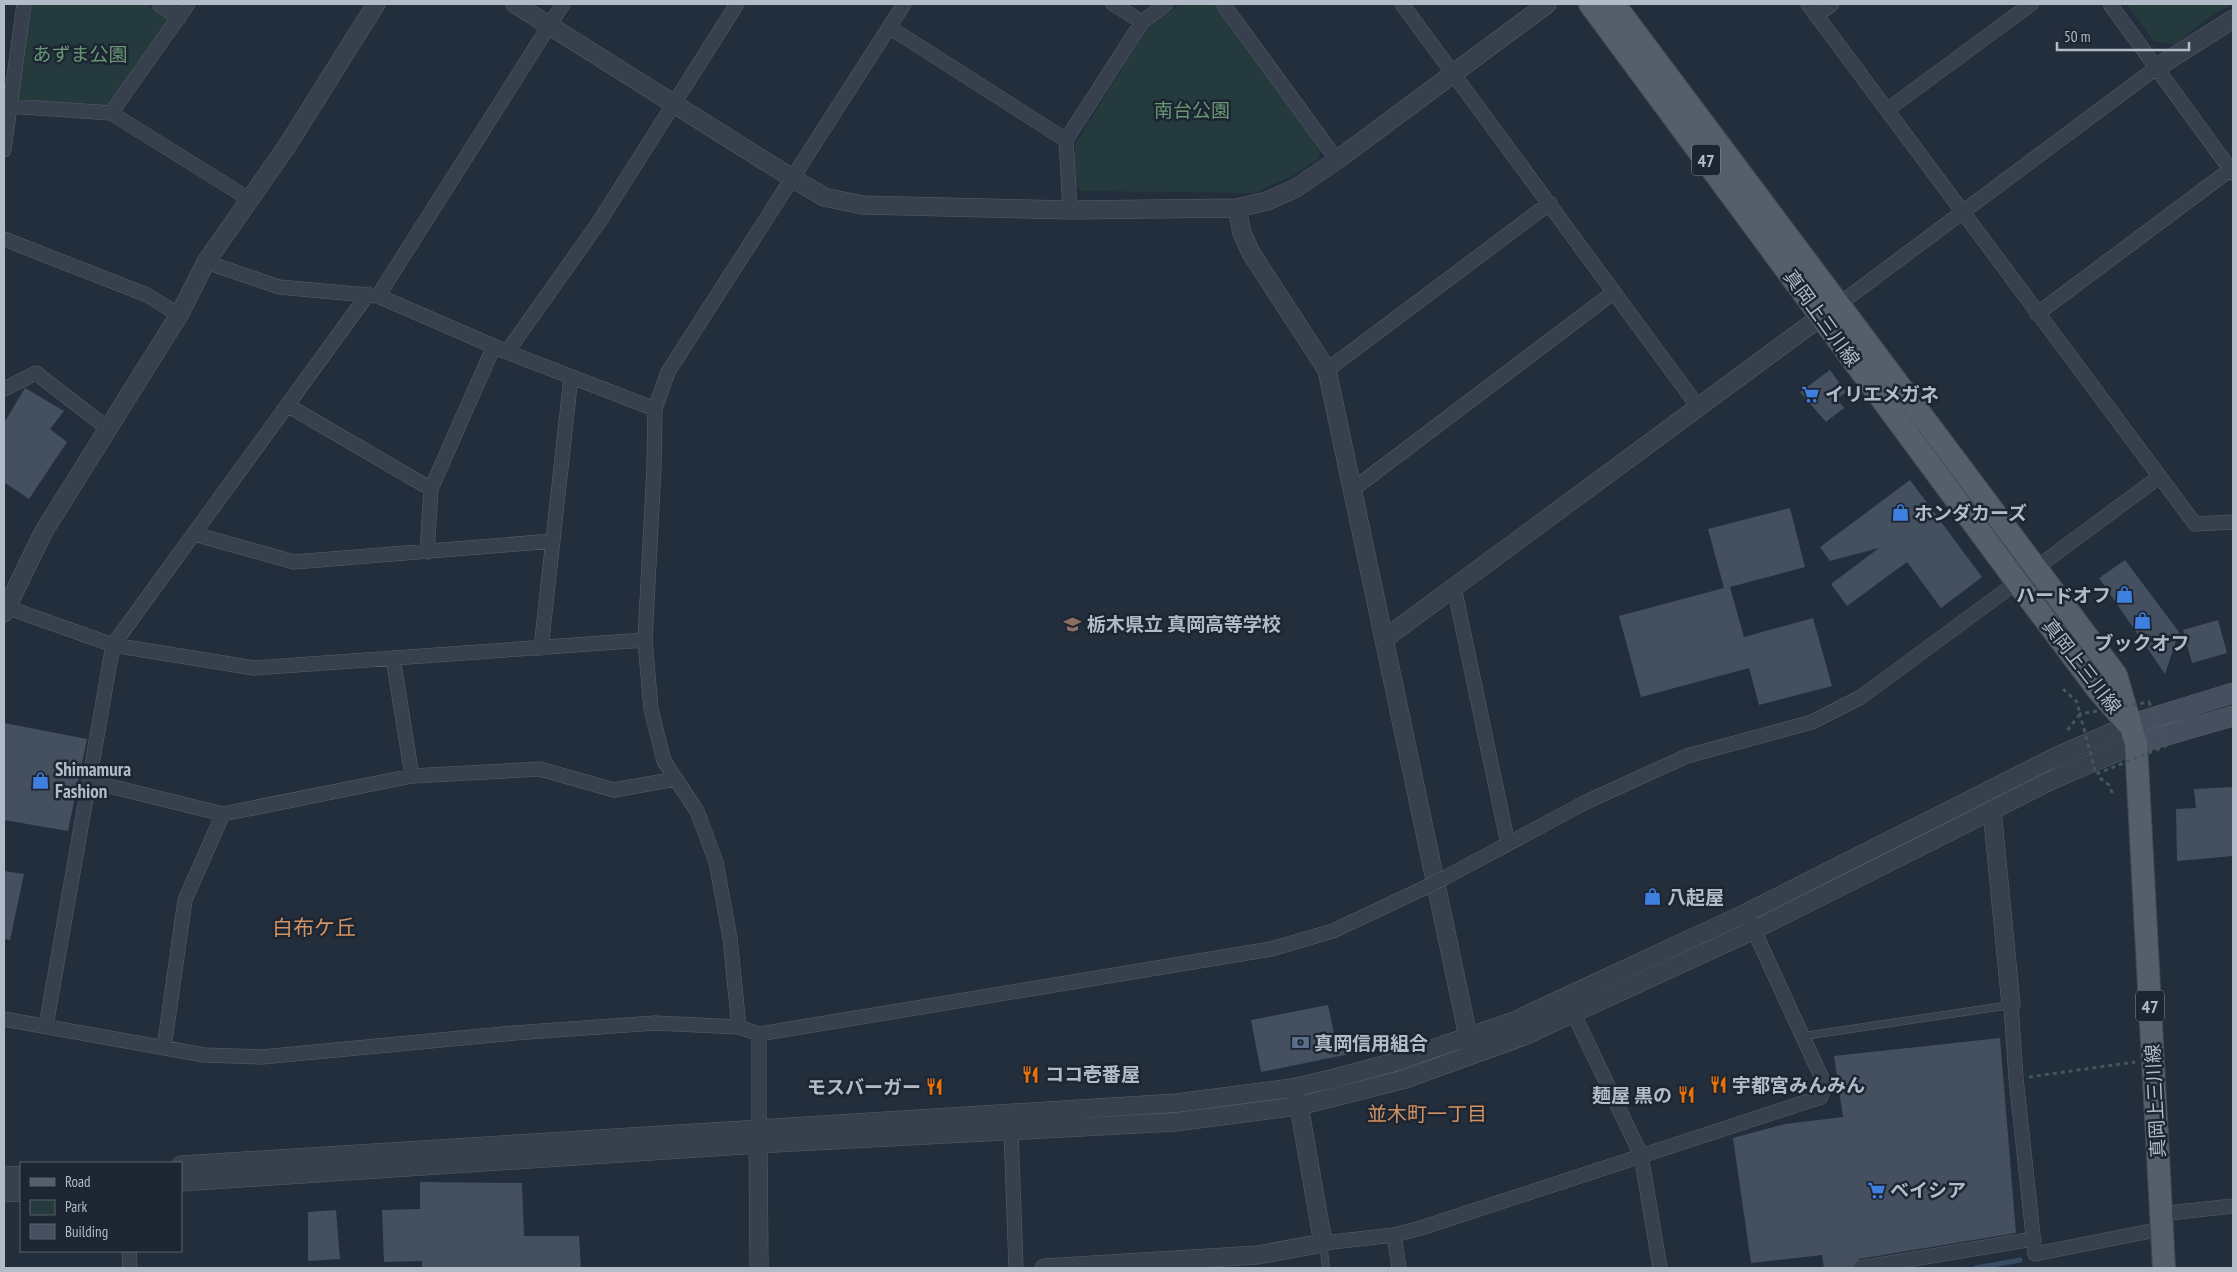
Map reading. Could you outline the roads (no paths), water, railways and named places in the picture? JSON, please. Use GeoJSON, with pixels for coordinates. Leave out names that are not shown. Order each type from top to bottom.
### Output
{"type":"FeatureCollection","features":[{"type":"Feature","properties":{"kind":"main road","name":"真岡上三川線"},"geometry":{"type":"LineString","coordinates":[[1590,4],[1830,311],[2036,568],[2116,675],[2133,735],[2164,1268]]}},
{"type":"Feature","properties":{"kind":"main road","name":"真岡上三川線"},"geometry":{"type":"LineString","coordinates":[[1614,4],[1830,311],[2017,582],[2133,735]]}},
{"type":"Feature","properties":{"kind":"main road"},"geometry":{"type":"LineString","coordinates":[[2133,735],[2233,693]]}},
{"type":"Feature","properties":{"kind":"main road"},"geometry":{"type":"LineString","coordinates":[[2133,735],[2233,716]]}},
{"type":"Feature","properties":{"kind":"street"},"geometry":{"type":"LineString","coordinates":[[4,150],[24,4]]}},
{"type":"Feature","properties":{"kind":"street"},"geometry":{"type":"LineString","coordinates":[[159,4],[179,18]]}},
{"type":"Feature","properties":{"kind":"street"},"geometry":{"type":"LineString","coordinates":[[111,113],[188,4]]}},
{"type":"Feature","properties":{"kind":"street"},"geometry":{"type":"LineString","coordinates":[[376,4],[287,146],[206,262],[180,316],[107,428],[44,531],[5,610],[113,645],[254,668],[645,640]]}},
{"type":"Feature","properties":{"kind":"street"},"geometry":{"type":"LineString","coordinates":[[515,4],[792,178],[824,196],[862,205],[1070,210],[1237,208],[1267,201],[1296,188],[1337,160],[1547,4]]}},
{"type":"Feature","properties":{"kind":"street"},"geometry":{"type":"LineString","coordinates":[[46,1026],[113,645],[287,405],[373,295],[563,4]]}},
{"type":"Feature","properties":{"kind":"street"},"geometry":{"type":"LineString","coordinates":[[427,552],[430,489],[501,349],[599,222],[737,4]]}},
{"type":"Feature","properties":{"kind":"street"},"geometry":{"type":"LineString","coordinates":[[738,1028],[730,938],[716,862],[697,811],[664,761],[651,709],[645,640],[654,467],[655,409],[668,372],[904,4]]}},
{"type":"Feature","properties":{"kind":"street"},"geometry":{"type":"LineString","coordinates":[[1113,4],[1142,22]]}},
{"type":"Feature","properties":{"kind":"street"},"geometry":{"type":"LineString","coordinates":[[1070,210],[1066,140],[1142,22],[1166,4]]}},
{"type":"Feature","properties":{"kind":"street"},"geometry":{"type":"LineString","coordinates":[[1223,4],[1337,160]]}},
{"type":"Feature","properties":{"kind":"street"},"geometry":{"type":"LineString","coordinates":[[1402,4],[1699,408]]}},
{"type":"Feature","properties":{"kind":"street"},"geometry":{"type":"LineString","coordinates":[[1808,4],[1961,213],[2195,524],[2233,522]]}},
{"type":"Feature","properties":{"kind":"street"},"geometry":{"type":"LineString","coordinates":[[1816,16],[1832,4]]}},
{"type":"Feature","properties":{"kind":"street"},"geometry":{"type":"LineString","coordinates":[[1887,110],[2031,4]]}},
{"type":"Feature","properties":{"kind":"street"},"geometry":{"type":"LineString","coordinates":[[2037,314],[2232,171],[2110,4]]}},
{"type":"Feature","properties":{"kind":"street"},"geometry":{"type":"LineString","coordinates":[[1384,639],[1699,408],[2156,68],[2233,19]]}},
{"type":"Feature","properties":{"kind":"street"},"geometry":{"type":"LineString","coordinates":[[889,27],[1066,140]]}},
{"type":"Feature","properties":{"kind":"street"},"geometry":{"type":"LineString","coordinates":[[9,106],[111,113],[249,199]]}},
{"type":"Feature","properties":{"kind":"street"},"geometry":{"type":"LineString","coordinates":[[1327,370],[1550,203]]}},
{"type":"Feature","properties":{"kind":"street"},"geometry":{"type":"LineString","coordinates":[[1237,208],[1242,234],[1251,253],[1327,370],[1473,1056]]}},
{"type":"Feature","properties":{"kind":"street"},"geometry":{"type":"LineString","coordinates":[[4,239],[147,295],[180,316]]}},
{"type":"Feature","properties":{"kind":"street"},"geometry":{"type":"LineString","coordinates":[[206,262],[279,288],[373,295],[501,349],[655,409]]}},
{"type":"Feature","properties":{"kind":"street"},"geometry":{"type":"LineString","coordinates":[[1352,490],[1614,292]]}},
{"type":"Feature","properties":{"kind":"street"},"geometry":{"type":"LineString","coordinates":[[4,389],[36,374],[107,428]]}},
{"type":"Feature","properties":{"kind":"street"},"geometry":{"type":"LineString","coordinates":[[541,648],[571,377]]}},
{"type":"Feature","properties":{"kind":"street"},"geometry":{"type":"LineString","coordinates":[[287,405],[430,489]]}},
{"type":"Feature","properties":{"kind":"street"},"geometry":{"type":"LineString","coordinates":[[2036,568],[2159,477]]}},
{"type":"Feature","properties":{"kind":"street"},"geometry":{"type":"LineString","coordinates":[[194,534],[294,562],[553,541]]}},
{"type":"Feature","properties":{"kind":"street"},"geometry":{"type":"LineString","coordinates":[[4,1019],[204,1055],[262,1057],[514,1033],[655,1023],[738,1028],[759,1034],[1271,949],[1333,931],[1446,877],[1586,802],[1687,756],[1812,722],[1861,697],[2017,582]]}},
{"type":"Feature","properties":{"kind":"street"},"geometry":{"type":"LineString","coordinates":[[1454,587],[1508,844]]}},
{"type":"Feature","properties":{"kind":"street"},"geometry":{"type":"LineString","coordinates":[[392,658],[412,776]]}},
{"type":"Feature","properties":{"kind":"street"},"geometry":{"type":"LineString","coordinates":[[182,1182],[1176,1104],[1292,1088],[1391,1063],[1570,1006],[1754,930],[2052,780],[2133,735]]}},
{"type":"Feature","properties":{"kind":"street"},"geometry":{"type":"LineString","coordinates":[[182,1165],[758,1136],[1011,1130],[1175,1122],[1299,1106],[1405,1079],[1473,1056],[1746,913],[2004,782],[2094,739],[2133,735]]}},
{"type":"Feature","properties":{"kind":"street"},"geometry":{"type":"LineString","coordinates":[[89,781],[223,814],[412,776],[540,769],[614,790],[676,779]]}},
{"type":"Feature","properties":{"kind":"street"},"geometry":{"type":"LineString","coordinates":[[1992,810],[2011,1005],[2016,1078],[2035,1254],[2161,1221],[2233,1206]]}},
{"type":"Feature","properties":{"kind":"street"},"geometry":{"type":"LineString","coordinates":[[164,1048],[185,900],[223,814]]}},
{"type":"Feature","properties":{"kind":"street"},"geometry":{"type":"LineString","coordinates":[[1044,1268],[1259,1258],[1323,1243],[1394,1235],[1465,1214],[1821,1097],[1825,1085],[1746,913]]}},
{"type":"Feature","properties":{"kind":"street"},"geometry":{"type":"LineString","coordinates":[[1570,1006],[1640,1155],[1660,1268]]}},
{"type":"Feature","properties":{"kind":"street"},"geometry":{"type":"LineString","coordinates":[[759,1034],[759,1268]]}},
{"type":"Feature","properties":{"kind":"street"},"geometry":{"type":"LineString","coordinates":[[1292,1088],[1299,1106],[1323,1243]]}},
{"type":"Feature","properties":{"kind":"street"},"geometry":{"type":"LineString","coordinates":[[1011,1130],[1016,1268]]}},
{"type":"Feature","properties":{"kind":"street"},"geometry":{"type":"LineString","coordinates":[[4,1176],[20,1175]]}},
{"type":"Feature","properties":{"kind":"street"},"geometry":{"type":"LineString","coordinates":[[4,1193],[20,1192]]}},
{"type":"Feature","properties":{"kind":"street"},"geometry":{"type":"LineString","coordinates":[[1394,1235],[1399,1268]]}},
{"type":"Feature","properties":{"kind":"street"},"geometry":{"type":"LineString","coordinates":[[1860,1268],[2034,1240]]}},
{"type":"Feature","properties":{"kind":"street"},"geometry":{"type":"LineString","coordinates":[[129,1252],[130,1268]]}},
{"type":"Feature","properties":{"kind":"lane"},"geometry":{"type":"LineString","coordinates":[[1804,1036],[2011,1005]]}},
{"type":"Feature","properties":{"kind":"lane"},"geometry":{"type":"LineString","coordinates":[[1323,1243],[1326,1268]]}},
{"type":"Feature","properties":{"kind":"waterway"},"geometry":{"type":"LineString","coordinates":[[1976,1268],[2020,1260]]}},
{"type":"Feature","properties":{"kind":"place","name":"イリエメガネ"},"geometry":{"type":"Point","coordinates":[1811,394]}},
{"type":"Feature","properties":{"kind":"place","name":"ホンダカーズ"},"geometry":{"type":"Point","coordinates":[1900,513]}},
{"type":"Feature","properties":{"kind":"place","name":"ハードオフ"},"geometry":{"type":"Point","coordinates":[2125,595]}},
{"type":"Feature","properties":{"kind":"place","name":"ブックオフ"},"geometry":{"type":"Point","coordinates":[2142,620]}},
{"type":"Feature","properties":{"kind":"place","name":"栃木県立 真岡高等学校"},"geometry":{"type":"Point","coordinates":[1073,624]}},
{"type":"Feature","properties":{"kind":"place","name":"Shimamura Fashion"},"geometry":{"type":"Point","coordinates":[41,780]}},
{"type":"Feature","properties":{"kind":"place","name":"八起屋"},"geometry":{"type":"Point","coordinates":[1653,897]}},
{"type":"Feature","properties":{"kind":"place","name":"真岡信用組合"},"geometry":{"type":"Point","coordinates":[1300,1043]}},
{"type":"Feature","properties":{"kind":"place","name":"ココ壱番屋"},"geometry":{"type":"Point","coordinates":[1031,1074]}},
{"type":"Feature","properties":{"kind":"place","name":"宇都宮みんみん"},"geometry":{"type":"Point","coordinates":[1718,1085]}},
{"type":"Feature","properties":{"kind":"place","name":"モスバーガー"},"geometry":{"type":"Point","coordinates":[935,1087]}},
{"type":"Feature","properties":{"kind":"place","name":"麺屋 黒の"},"geometry":{"type":"Point","coordinates":[1686,1095]}},
{"type":"Feature","properties":{"kind":"place","name":"ベイシア"},"geometry":{"type":"Point","coordinates":[1876,1190]}},
{"type":"Feature","properties":{"kind":"district","name":"白布ケ丘"},"geometry":{"type":"Point","coordinates":[314,927]}},
{"type":"Feature","properties":{"kind":"district","name":"並木町一丁目"},"geometry":{"type":"Point","coordinates":[1427,1114]}},
{"type":"Feature","properties":{"kind":"park label","name":"あずま公園"},"geometry":{"type":"Point","coordinates":[80,54]}},
{"type":"Feature","properties":{"kind":"park label","name":"南台公園"},"geometry":{"type":"Point","coordinates":[1192,110]}}]}
